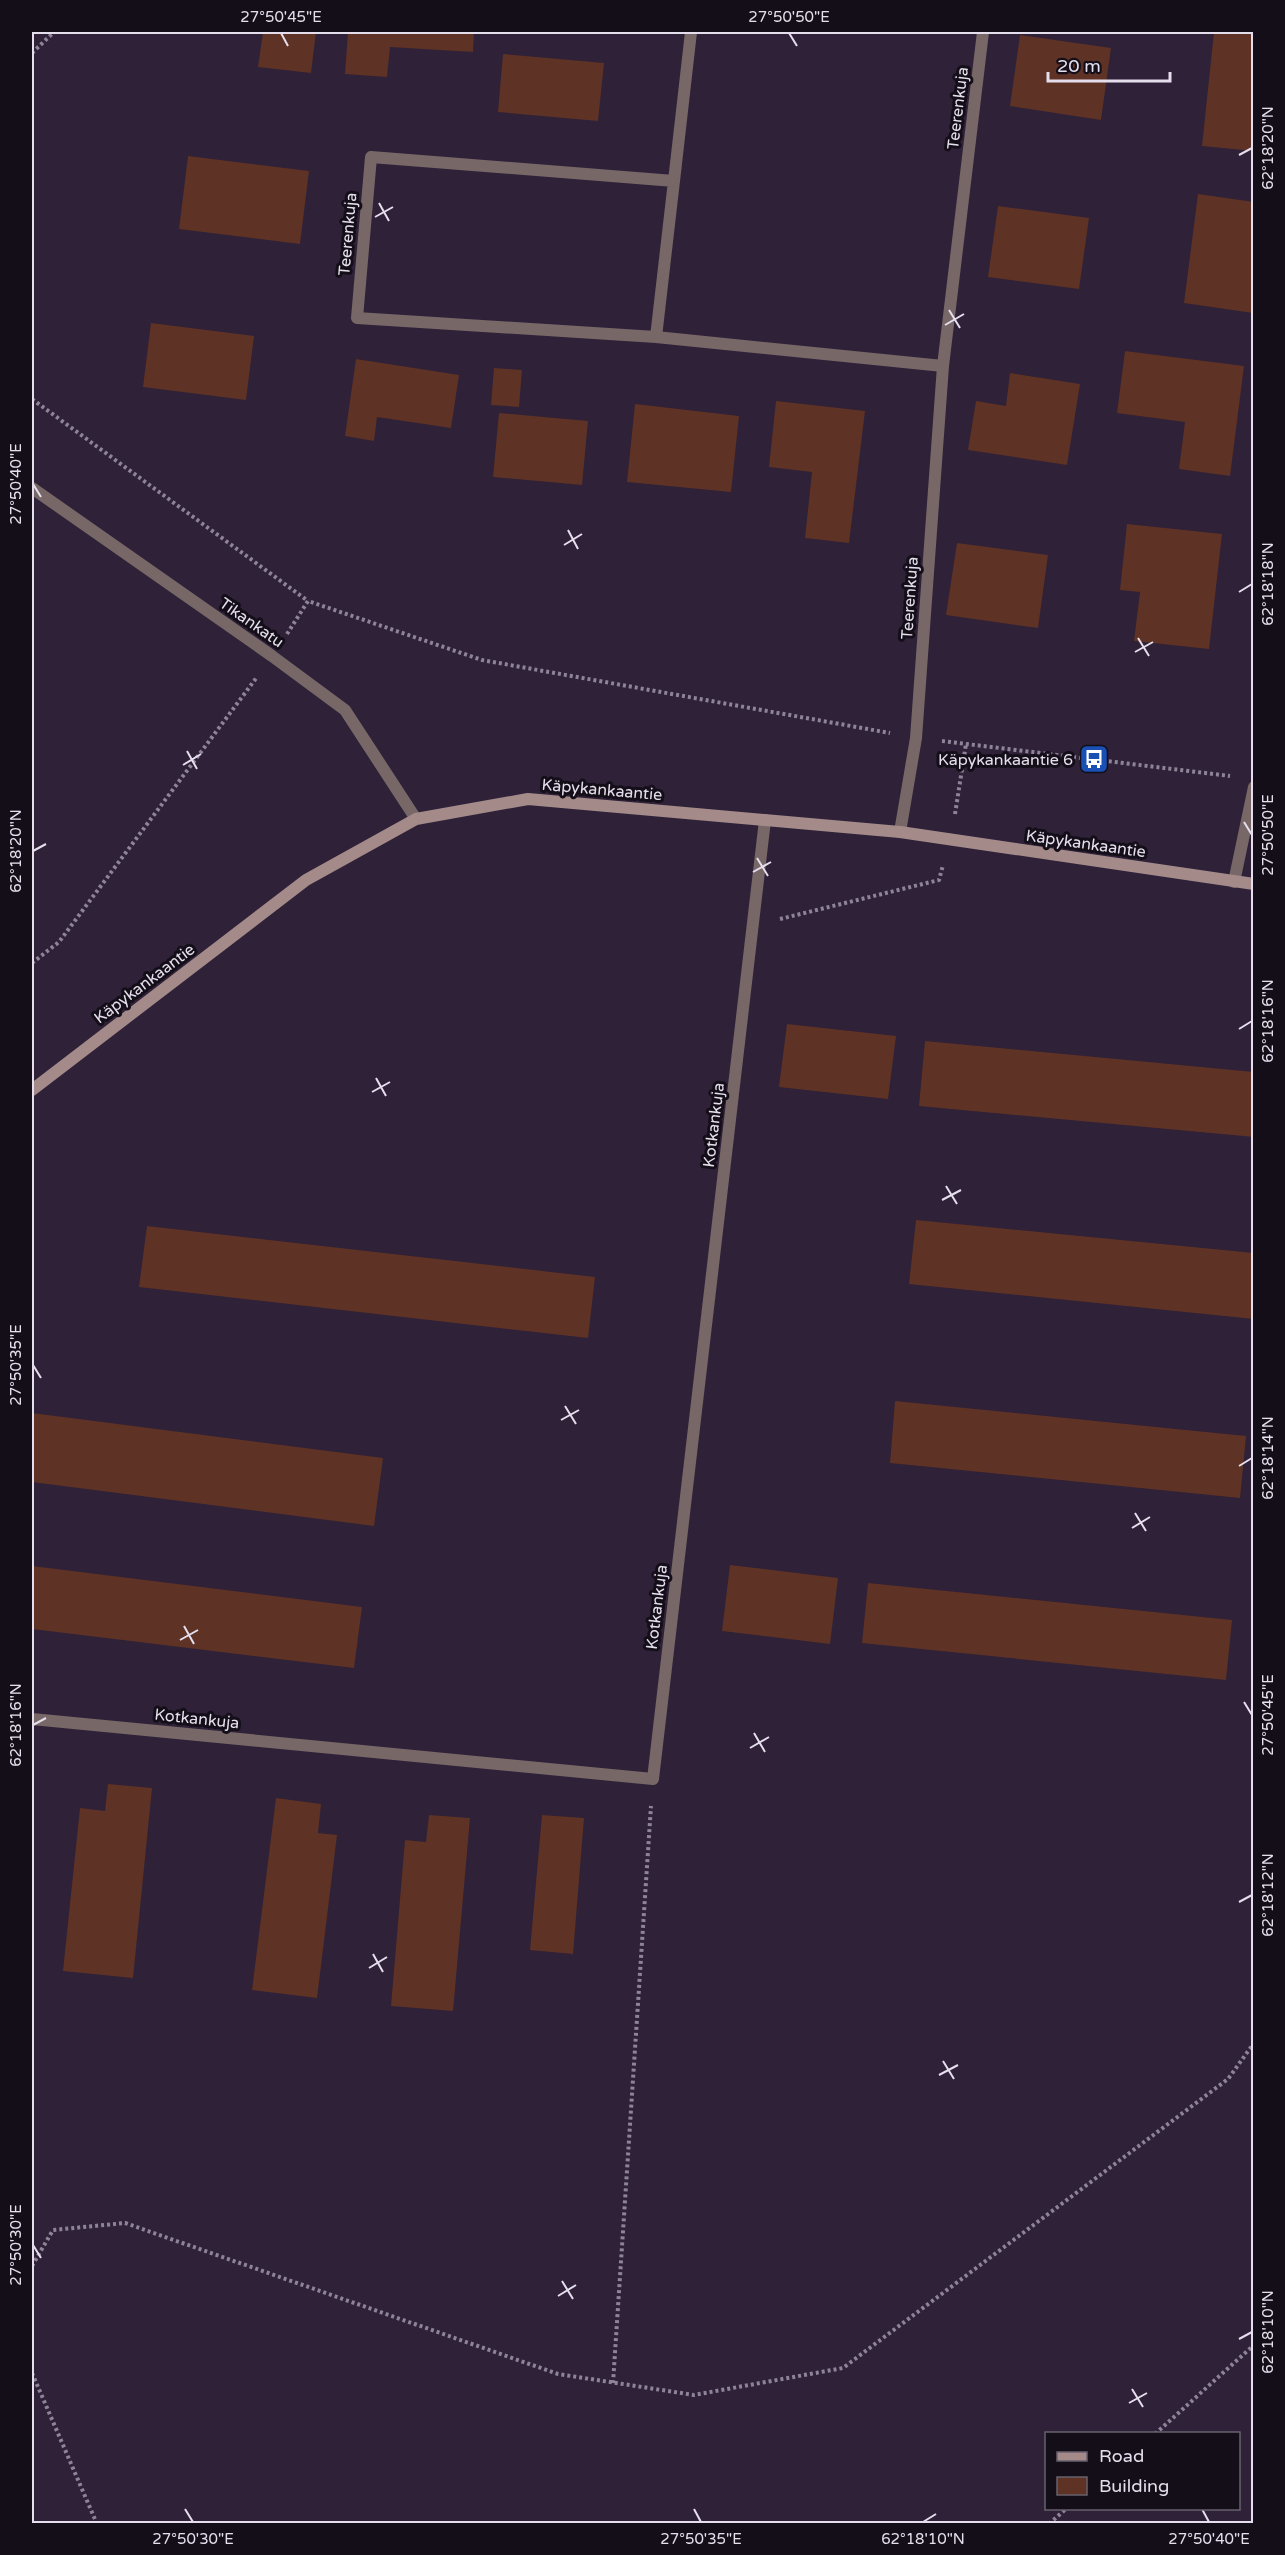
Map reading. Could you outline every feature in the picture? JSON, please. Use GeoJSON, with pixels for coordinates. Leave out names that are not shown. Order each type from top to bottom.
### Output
{"type":"FeatureCollection","features":[{"type":"Feature","properties":{"kind":"street"},"geometry":{"type":"LineString","coordinates":[[656,337],[691,32]]}},
{"type":"Feature","properties":{"kind":"street","name":"Teerenkuja"},"geometry":{"type":"LineString","coordinates":[[900,832],[916,738],[943,366],[983,32]]}},
{"type":"Feature","properties":{"kind":"street","name":"Teerenkuja"},"geometry":{"type":"LineString","coordinates":[[674,181],[371,158],[357,318],[656,337],[943,366]]}},
{"type":"Feature","properties":{"kind":"street","name":"Tikankatu"},"geometry":{"type":"LineString","coordinates":[[32,488],[272,656],[345,710],[416,819]]}},
{"type":"Feature","properties":{"kind":"street"},"geometry":{"type":"LineString","coordinates":[[1234,882],[1254,787]]}},
{"type":"Feature","properties":{"kind":"street","name":"Käpykankaantie"},"geometry":{"type":"LineString","coordinates":[[32,1090],[306,880],[416,819],[528,799],[900,832],[1254,884]]}},
{"type":"Feature","properties":{"kind":"street","name":"Kotkankuja"},"geometry":{"type":"LineString","coordinates":[[32,1719],[653,1779],[765,820]]}},
{"type":"Feature","properties":{"kind":"path"},"geometry":{"type":"LineString","coordinates":[[32,53],[54,32]]}},
{"type":"Feature","properties":{"kind":"path"},"geometry":{"type":"LineString","coordinates":[[32,399],[308,601],[482,660],[916,738],[1231,776]]}},
{"type":"Feature","properties":{"kind":"path"},"geometry":{"type":"LineString","coordinates":[[32,963],[59,942],[272,656],[308,601]]}},
{"type":"Feature","properties":{"kind":"path"},"geometry":{"type":"LineString","coordinates":[[753,926],[939,880],[951,840],[966,744]]}},
{"type":"Feature","properties":{"kind":"path"},"geometry":{"type":"LineString","coordinates":[[613,2383],[653,1779]]}},
{"type":"Feature","properties":{"kind":"path"},"geometry":{"type":"LineString","coordinates":[[32,2266],[53,2230],[126,2223],[558,2374],[694,2395],[843,2368],[1228,2079],[1254,2043]]}},
{"type":"Feature","properties":{"kind":"path"},"geometry":{"type":"LineString","coordinates":[[1156,2432],[1254,2345]]}},
{"type":"Feature","properties":{"kind":"path"},"geometry":{"type":"LineString","coordinates":[[32,2373],[97,2523]]}},
{"type":"Feature","properties":{"kind":"path"},"geometry":{"type":"LineString","coordinates":[[1049,2523],[1065,2510]]}},
{"type":"Feature","properties":{"kind":"building"},"geometry":{"type":"Polygon","coordinates":[[[263,32],[316,32],[311,73],[258,67],[263,32]]]}},
{"type":"Feature","properties":{"kind":"building"},"geometry":{"type":"Polygon","coordinates":[[[348,32],[474,32],[473,52],[390,47],[387,77],[345,74],[348,32]]]}},
{"type":"Feature","properties":{"kind":"building"},"geometry":{"type":"Polygon","coordinates":[[[1214,32],[1254,32],[1254,151],[1202,146],[1214,32]]]}},
{"type":"Feature","properties":{"kind":"building"},"geometry":{"type":"Polygon","coordinates":[[[1020,35],[1111,48],[1101,120],[1010,106],[1020,35]]]}},
{"type":"Feature","properties":{"kind":"building"},"geometry":{"type":"Polygon","coordinates":[[[503,54],[604,63],[598,121],[498,112],[503,54]]]}},
{"type":"Feature","properties":{"kind":"building"},"geometry":{"type":"Polygon","coordinates":[[[188,156],[309,171],[300,244],[179,229],[188,156]]]}},
{"type":"Feature","properties":{"kind":"building"},"geometry":{"type":"Polygon","coordinates":[[[1198,194],[1254,202],[1253,313],[1184,303],[1198,194]]]}},
{"type":"Feature","properties":{"kind":"building"},"geometry":{"type":"Polygon","coordinates":[[[998,206],[1089,218],[1079,289],[988,277],[998,206]]]}},
{"type":"Feature","properties":{"kind":"building"},"geometry":{"type":"Polygon","coordinates":[[[151,323],[254,336],[246,400],[143,387],[151,323]]]}},
{"type":"Feature","properties":{"kind":"building"},"geometry":{"type":"Polygon","coordinates":[[[1125,351],[1244,366],[1230,476],[1179,469],[1185,422],[1117,413],[1125,351]]]}},
{"type":"Feature","properties":{"kind":"building"},"geometry":{"type":"Polygon","coordinates":[[[356,359],[459,375],[451,428],[377,417],[374,441],[345,436],[356,359]]]}},
{"type":"Feature","properties":{"kind":"building"},"geometry":{"type":"Polygon","coordinates":[[[494,368],[522,370],[519,407],[491,405],[494,368]]]}},
{"type":"Feature","properties":{"kind":"building"},"geometry":{"type":"Polygon","coordinates":[[[1010,373],[1080,384],[1067,465],[968,450],[976,401],[1006,406],[1010,373]]]}},
{"type":"Feature","properties":{"kind":"building"},"geometry":{"type":"Polygon","coordinates":[[[776,401],[865,411],[849,543],[805,538],[812,472],[769,467],[776,401]]]}},
{"type":"Feature","properties":{"kind":"building"},"geometry":{"type":"Polygon","coordinates":[[[635,404],[739,416],[731,492],[627,482],[635,404]]]}},
{"type":"Feature","properties":{"kind":"building"},"geometry":{"type":"Polygon","coordinates":[[[499,413],[588,421],[582,485],[493,477],[499,413]]]}},
{"type":"Feature","properties":{"kind":"building"},"geometry":{"type":"Polygon","coordinates":[[[1127,524],[1222,534],[1209,649],[1134,641],[1140,592],[1120,590],[1127,524]]]}},
{"type":"Feature","properties":{"kind":"building"},"geometry":{"type":"Polygon","coordinates":[[[957,543],[1048,555],[1038,628],[946,615],[957,543]]]}},
{"type":"Feature","properties":{"kind":"building"},"geometry":{"type":"Polygon","coordinates":[[[787,1024],[896,1036],[888,1099],[779,1087],[787,1024]]]}},
{"type":"Feature","properties":{"kind":"building"},"geometry":{"type":"Polygon","coordinates":[[[925,1041],[1254,1072],[1254,1137],[919,1106],[925,1041]]]}},
{"type":"Feature","properties":{"kind":"building"},"geometry":{"type":"Polygon","coordinates":[[[916,1220],[1254,1253],[1254,1319],[909,1284],[916,1220]]]}},
{"type":"Feature","properties":{"kind":"building"},"geometry":{"type":"Polygon","coordinates":[[[147,1226],[595,1277],[588,1338],[139,1287],[147,1226]]]}},
{"type":"Feature","properties":{"kind":"building"},"geometry":{"type":"Polygon","coordinates":[[[895,1401],[1246,1436],[1240,1498],[890,1463],[895,1401]]]}},
{"type":"Feature","properties":{"kind":"building"},"geometry":{"type":"Polygon","coordinates":[[[32,1413],[383,1458],[374,1526],[32,1482],[32,1413]]]}},
{"type":"Feature","properties":{"kind":"building"},"geometry":{"type":"Polygon","coordinates":[[[730,1565],[838,1578],[830,1644],[722,1631],[730,1565]]]}},
{"type":"Feature","properties":{"kind":"building"},"geometry":{"type":"Polygon","coordinates":[[[32,1566],[362,1607],[354,1668],[32,1629],[32,1566]]]}},
{"type":"Feature","properties":{"kind":"building"},"geometry":{"type":"Polygon","coordinates":[[[868,1583],[1232,1620],[1226,1680],[862,1643],[868,1583]]]}},
{"type":"Feature","properties":{"kind":"building"},"geometry":{"type":"Polygon","coordinates":[[[108,1784],[152,1788],[133,1978],[63,1971],[80,1808],[105,1811],[108,1784]]]}},
{"type":"Feature","properties":{"kind":"building"},"geometry":{"type":"Polygon","coordinates":[[[276,1798],[321,1804],[318,1833],[337,1835],[317,1998],[252,1990],[276,1798]]]}},
{"type":"Feature","properties":{"kind":"building"},"geometry":{"type":"Polygon","coordinates":[[[429,1815],[470,1818],[453,2011],[391,2006],[405,1840],[426,1842],[429,1815]]]}},
{"type":"Feature","properties":{"kind":"building"},"geometry":{"type":"Polygon","coordinates":[[[542,1815],[584,1818],[573,1954],[530,1950],[542,1815]]]}},
{"type":"Feature","properties":{"kind":"place","name":"Käpykankaantie 6"},"geometry":{"type":"Point","coordinates":[1094,759]}}]}
